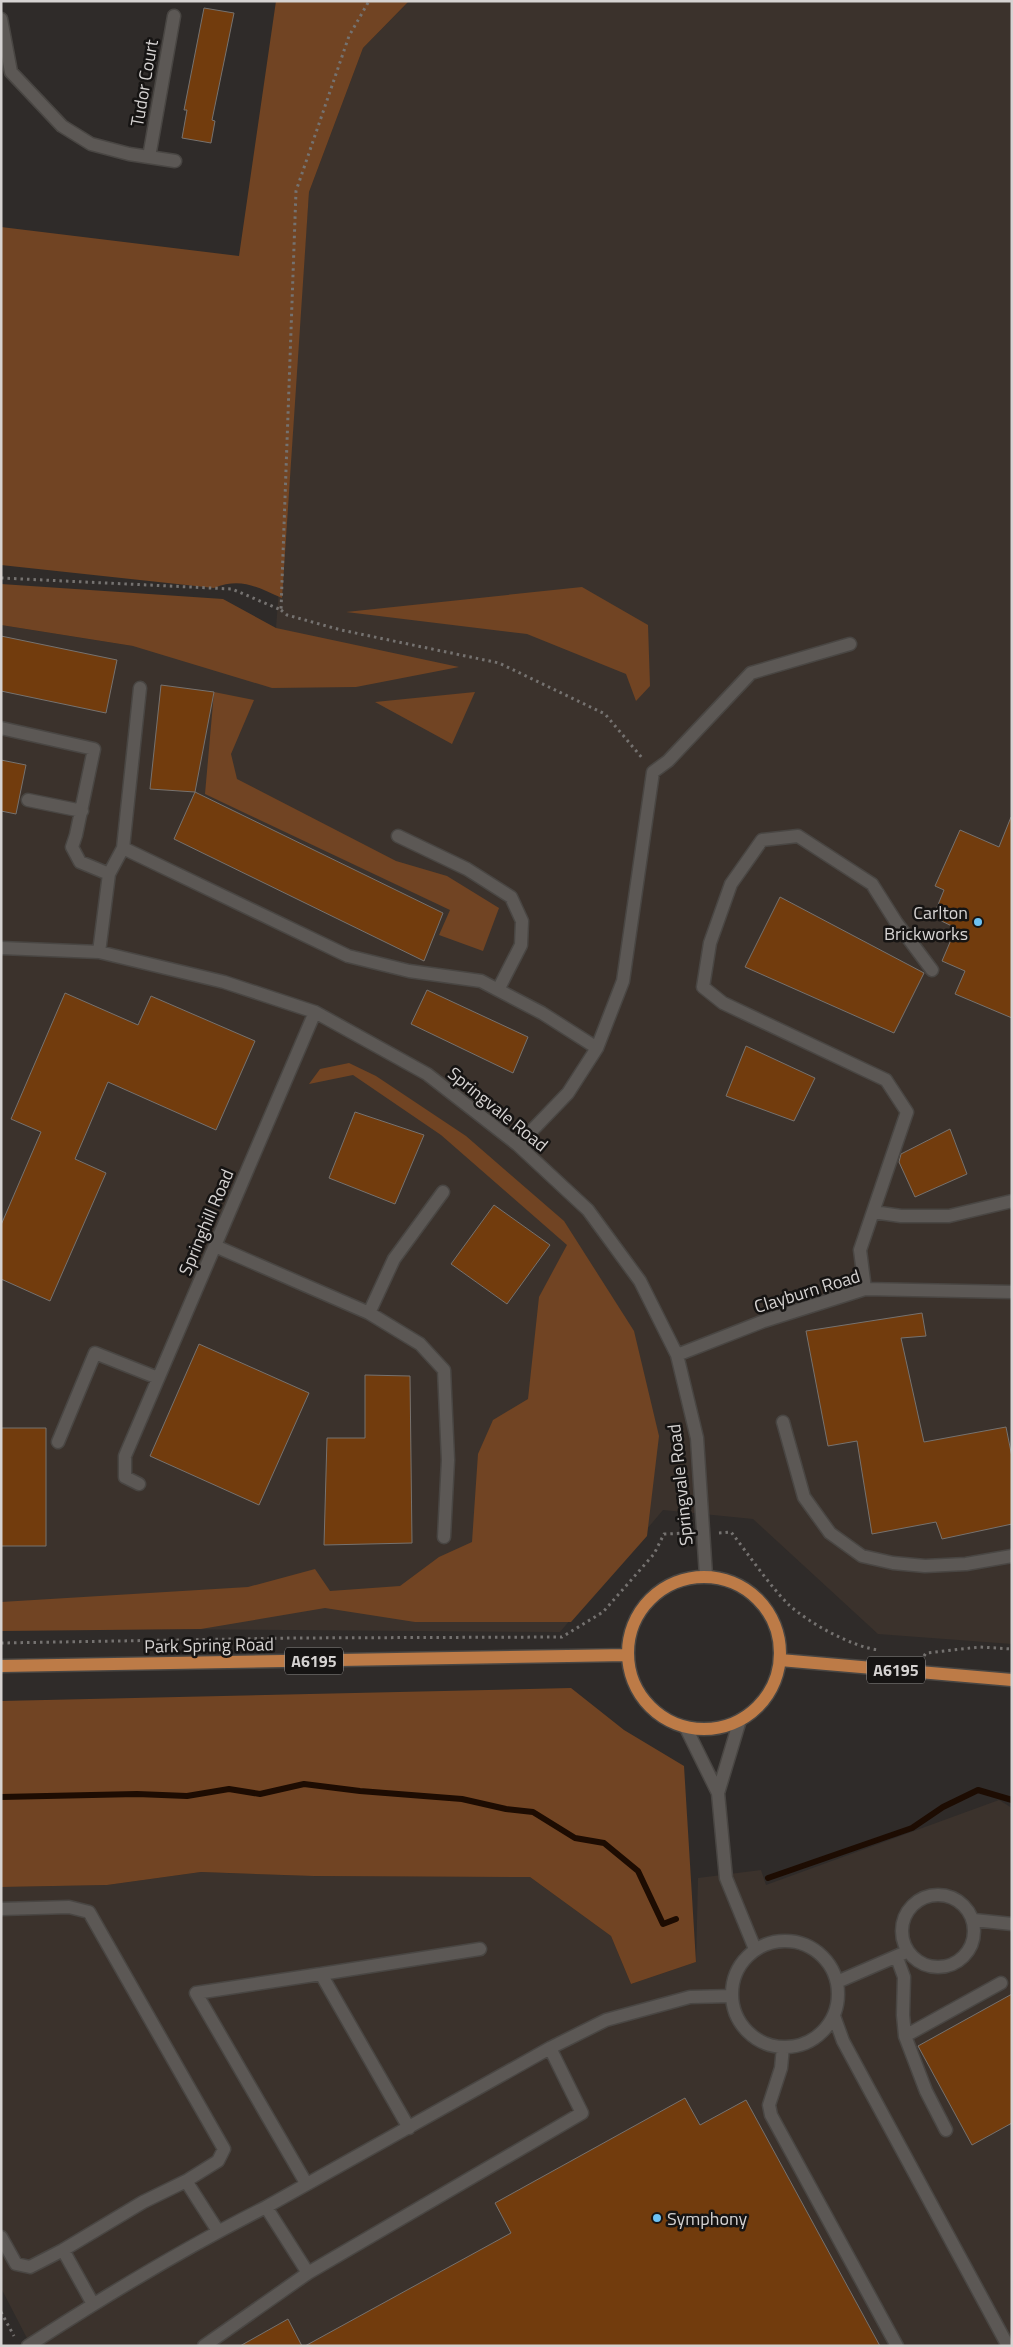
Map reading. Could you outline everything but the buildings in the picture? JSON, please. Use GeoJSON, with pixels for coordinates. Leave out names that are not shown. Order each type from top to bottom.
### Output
{"type":"FeatureCollection","features":[{"type":"Feature","properties":{"kind":"main road"},"geometry":{"type":"LineString","coordinates":[[706,1576],[727,1579],[746,1588],[762,1602],[775,1626],[779,1640],[780,1660],[776,1679],[767,1695],[755,1710],[740,1720],[714,1728],[686,1728],[663,1718],[644,1701],[632,1680],[627,1655],[629,1634],[637,1615],[649,1598],[666,1586],[685,1578],[706,1576]]}},
{"type":"Feature","properties":{"kind":"main road","name":"Park Spring Road"},"geometry":{"type":"LineString","coordinates":[[1,1666],[627,1655]]}},
{"type":"Feature","properties":{"kind":"main road","name":"A6195"},"geometry":{"type":"LineString","coordinates":[[780,1660],[1012,1680]]}},
{"type":"Feature","properties":{"kind":"street","name":"Tudor Court"},"geometry":{"type":"LineString","coordinates":[[148,157],[174,16]]}},
{"type":"Feature","properties":{"kind":"street"},"geometry":{"type":"LineString","coordinates":[[1,18],[6,74],[74,135],[91,144],[148,157],[176,161]]}},
{"type":"Feature","properties":{"kind":"street"},"geometry":{"type":"LineString","coordinates":[[518,1145],[568,1093],[597,1048],[624,980],[653,772],[668,761],[751,673],[850,644]]}},
{"type":"Feature","properties":{"kind":"street"},"geometry":{"type":"LineString","coordinates":[[99,952],[109,874],[123,848],[140,688]]}},
{"type":"Feature","properties":{"kind":"street"},"geometry":{"type":"LineString","coordinates":[[1,728],[94,749],[82,811],[72,847],[80,862],[109,874]]}},
{"type":"Feature","properties":{"kind":"street"},"geometry":{"type":"LineString","coordinates":[[28,800],[82,811]]}},
{"type":"Feature","properties":{"kind":"street"},"geometry":{"type":"LineString","coordinates":[[398,836],[467,869],[511,897],[522,921],[521,946],[498,990]]}},
{"type":"Feature","properties":{"kind":"street"},"geometry":{"type":"LineString","coordinates":[[865,1289],[860,1250],[907,1112],[886,1080],[723,1003],[703,987],[710,943],[731,884],[762,840],[798,836],[872,884],[896,922],[932,970]]}},
{"type":"Feature","properties":{"kind":"street"},"geometry":{"type":"LineString","coordinates":[[123,848],[348,956],[409,971],[481,980],[542,1013],[597,1048]]}},
{"type":"Feature","properties":{"kind":"street","name":"Springvale Road"},"geometry":{"type":"LineString","coordinates":[[1,948],[99,952],[224,982],[315,1012],[427,1074],[518,1145],[588,1210],[640,1280],[677,1356],[697,1438],[706,1576]]}},
{"type":"Feature","properties":{"kind":"street","name":"Springhill Road"},"geometry":{"type":"LineString","coordinates":[[139,1484],[125,1477],[125,1456],[315,1012]]}},
{"type":"Feature","properties":{"kind":"street"},"geometry":{"type":"LineString","coordinates":[[369,1313],[394,1259],[443,1192]]}},
{"type":"Feature","properties":{"kind":"street"},"geometry":{"type":"LineString","coordinates":[[873,1212],[901,1216],[949,1216],[1012,1201]]}},
{"type":"Feature","properties":{"kind":"street"},"geometry":{"type":"LineString","coordinates":[[215,1246],[369,1313],[420,1344],[444,1370],[448,1460],[444,1537]]}},
{"type":"Feature","properties":{"kind":"street","name":"Clayburn Road"},"geometry":{"type":"LineString","coordinates":[[677,1356],[764,1321],[865,1289],[1012,1292]]}},
{"type":"Feature","properties":{"kind":"street"},"geometry":{"type":"LineString","coordinates":[[58,1442],[96,1353],[158,1378]]}},
{"type":"Feature","properties":{"kind":"street"},"geometry":{"type":"LineString","coordinates":[[782,1422],[804,1497],[830,1533],[862,1556],[893,1563],[925,1566],[966,1564],[1012,1556]]}},
{"type":"Feature","properties":{"kind":"street"},"geometry":{"type":"LineString","coordinates":[[718,1793],[740,1720]]}},
{"type":"Feature","properties":{"kind":"street"},"geometry":{"type":"LineString","coordinates":[[686,1728],[718,1793],[726,1878],[755,1949]]}},
{"type":"Feature","properties":{"kind":"street"},"geometry":{"type":"LineString","coordinates":[[837,1982],[902,1954],[928,1966],[941,1968],[954,1965],[964,1957],[972,1946],[975,1933],[974,1920],[965,1906],[951,1896],[940,1894],[923,1898],[910,1908],[904,1918],[902,1954],[905,2036],[926,2091],[946,2130]]}},
{"type":"Feature","properties":{"kind":"street"},"geometry":{"type":"LineString","coordinates":[[1,1909],[69,1907],[89,1912],[224,2149],[218,2161],[186,2181],[135,2207],[63,2250],[30,2266],[16,2264],[1,2237]]}},
{"type":"Feature","properties":{"kind":"street"},"geometry":{"type":"LineString","coordinates":[[974,1920],[1012,1924]]}},
{"type":"Feature","properties":{"kind":"street"},"geometry":{"type":"LineString","coordinates":[[788,1940],[805,1944],[820,1953],[831,1966],[837,1982],[838,1999],[834,2016],[825,2029],[813,2039],[798,2045],[783,2047],[764,2043],[748,2032],[736,2015],[732,1996],[734,1978],[742,1962],[755,1949],[771,1942],[788,1940]]}},
{"type":"Feature","properties":{"kind":"street"},"geometry":{"type":"LineString","coordinates":[[306,2183],[196,1994],[480,1950]]}},
{"type":"Feature","properties":{"kind":"street"},"geometry":{"type":"LineString","coordinates":[[321,1974],[409,2128]]}},
{"type":"Feature","properties":{"kind":"street"},"geometry":{"type":"LineString","coordinates":[[905,2036],[1001,1984]]}},
{"type":"Feature","properties":{"kind":"street"},"geometry":{"type":"LineString","coordinates":[[28,2346],[93,2304],[218,2231],[266,2207],[550,2048],[606,2020],[690,1997],[732,1996]]}},
{"type":"Feature","properties":{"kind":"street"},"geometry":{"type":"LineString","coordinates":[[834,2016],[843,2041],[1008,2346]]}},
{"type":"Feature","properties":{"kind":"street"},"geometry":{"type":"LineString","coordinates":[[783,2047],[781,2068],[769,2105],[772,2115],[897,2346]]}},
{"type":"Feature","properties":{"kind":"street"},"geometry":{"type":"LineString","coordinates":[[204,2346],[308,2273],[582,2113],[550,2048]]}},
{"type":"Feature","properties":{"kind":"street"},"geometry":{"type":"LineString","coordinates":[[186,2181],[218,2231]]}},
{"type":"Feature","properties":{"kind":"street"},"geometry":{"type":"LineString","coordinates":[[266,2207],[308,2273]]}},
{"type":"Feature","properties":{"kind":"street"},"geometry":{"type":"LineString","coordinates":[[63,2250],[93,2304]]}},
{"type":"Feature","properties":{"kind":"path"},"geometry":{"type":"LineString","coordinates":[[281,610],[296,191],[349,36],[368,1]]}},
{"type":"Feature","properties":{"kind":"path"},"geometry":{"type":"LineString","coordinates":[[1,578],[232,589],[281,610],[287,615],[342,630],[499,663],[605,714],[653,772]]}},
{"type":"Feature","properties":{"kind":"path"},"geometry":{"type":"LineString","coordinates":[[712,1533],[731,1532],[790,1605],[826,1630],[868,1649],[885,1651]]}},
{"type":"Feature","properties":{"kind":"path"},"geometry":{"type":"LineString","coordinates":[[1,1644],[562,1637],[603,1612],[654,1554],[664,1534],[692,1533]]}},
{"type":"Feature","properties":{"kind":"path"},"geometry":{"type":"LineString","coordinates":[[919,1654],[980,1646],[1012,1649]]}},
{"type":"Feature","properties":{"kind":"path"},"geometry":{"type":"LineString","coordinates":[[908,1672],[926,1653]]}},
{"type":"Feature","properties":{"kind":"path"},"geometry":{"type":"LineString","coordinates":[[1,2312],[15,2337]]}},
{"type":"Feature","properties":{"kind":"shaded area"},"geometry":{"type":"Polygon","coordinates":[[[276,1],[409,1],[363,48],[309,192],[282,598],[257,587],[241,583],[232,583],[214,588],[1,565],[1,227],[239,256],[276,1]]]}},
{"type":"Feature","properties":{"kind":"shaded area"},"geometry":{"type":"Polygon","coordinates":[[[409,1],[1012,1],[1012,1644],[878,1634],[753,1519],[663,1510],[560,1632],[1,1628],[1,625],[133,646],[276,628],[309,192],[363,48],[409,1]]]}},
{"type":"Feature","properties":{"kind":"shaded area"},"geometry":{"type":"Polygon","coordinates":[[[1,584],[223,599],[276,628],[459,667],[356,687],[272,688],[133,646],[1,625],[1,584]]]}},
{"type":"Feature","properties":{"kind":"shaded area"},"geometry":{"type":"Polygon","coordinates":[[[582,587],[648,625],[650,686],[636,701],[626,674],[527,634],[346,612],[582,587]]]}},
{"type":"Feature","properties":{"kind":"shaded area"},"geometry":{"type":"Polygon","coordinates":[[[214,692],[254,700],[231,754],[237,779],[396,861],[447,876],[499,908],[483,951],[439,935],[450,910],[205,794],[214,692]]]}},
{"type":"Feature","properties":{"kind":"shaded area"},"geometry":{"type":"Polygon","coordinates":[[[475,692],[452,744],[375,702],[475,692]]]}},
{"type":"Feature","properties":{"kind":"shaded area"},"geometry":{"type":"Polygon","coordinates":[[[349,1063],[376,1076],[466,1136],[564,1221],[634,1331],[659,1436],[647,1536],[571,1622],[415,1622],[325,1608],[201,1629],[1,1631],[1,1602],[248,1587],[315,1569],[330,1591],[400,1586],[439,1557],[472,1542],[478,1454],[493,1420],[528,1399],[539,1297],[567,1245],[441,1135],[353,1075],[309,1084],[320,1069],[349,1063]]]}},
{"type":"Feature","properties":{"kind":"shaded area"},"geometry":{"type":"Polygon","coordinates":[[[571,1688],[624,1730],[684,1766],[696,1962],[631,1984],[611,1936],[530,1877],[313,1876],[201,1872],[107,1885],[1,1887],[1,1701],[571,1688]]]}},
{"type":"Feature","properties":{"kind":"shaded area"},"geometry":{"type":"Polygon","coordinates":[[[999,1800],[1012,1808],[1012,2346],[31,2346],[1,2288],[1,1887],[107,1885],[201,1872],[313,1876],[530,1877],[611,1936],[631,1984],[696,1962],[698,1878],[761,1870],[766,1885],[999,1800]]]}},
{"type":"Feature","properties":{"kind":"waterway"},"geometry":{"type":"LineString","coordinates":[[1,1797],[137,1794],[187,1796],[229,1789],[260,1794],[304,1784],[360,1791],[462,1799],[506,1809],[533,1812],[575,1838],[604,1843],[638,1871],[663,1924],[676,1919]]}},
{"type":"Feature","properties":{"kind":"waterway"},"geometry":{"type":"LineString","coordinates":[[768,1878],[912,1828],[943,1807],[978,1790],[1012,1800]]}},
{"type":"Feature","properties":{"kind":"place","name":"Carlton Brickworks"},"geometry":{"type":"Point","coordinates":[978,922]}},
{"type":"Feature","properties":{"kind":"place","name":"Symphony"},"geometry":{"type":"Point","coordinates":[657,2218]}}]}
